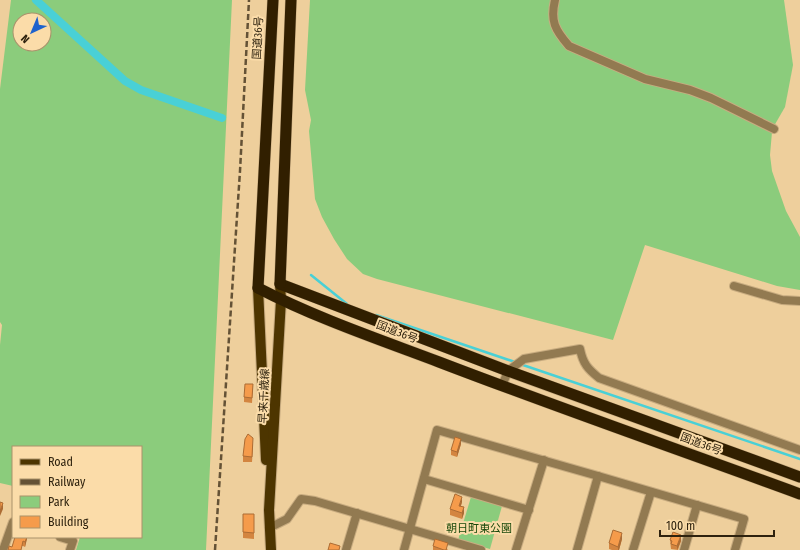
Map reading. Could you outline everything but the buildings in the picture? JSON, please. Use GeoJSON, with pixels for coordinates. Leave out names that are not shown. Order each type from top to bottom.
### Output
{"type":"FeatureCollection","features":[{"type":"Feature","properties":{"kind":"highway","name":"国道36号"},"geometry":{"type":"LineString","coordinates":[[273,0],[258,288],[282,300],[368,335],[502,386],[800,494]]}},
{"type":"Feature","properties":{"kind":"highway"},"geometry":{"type":"LineString","coordinates":[[258,288],[280,284],[291,0]]}},
{"type":"Feature","properties":{"kind":"highway","name":"国道36号"},"geometry":{"type":"LineString","coordinates":[[280,284],[508,371],[800,477]]}},
{"type":"Feature","properties":{"kind":"main road","name":"早来千歳線"},"geometry":{"type":"LineString","coordinates":[[269,510],[282,300],[280,284]]}},
{"type":"Feature","properties":{"kind":"main road","name":"早来千歳線"},"geometry":{"type":"LineString","coordinates":[[258,288],[271,550]]}},
{"type":"Feature","properties":{"kind":"street"},"geometry":{"type":"LineString","coordinates":[[555,0],[552,17],[555,27],[560,36],[569,46],[645,79],[690,90],[711,98],[774,130]]}},
{"type":"Feature","properties":{"kind":"street"},"geometry":{"type":"LineString","coordinates":[[734,286],[782,300],[800,301]]}},
{"type":"Feature","properties":{"kind":"street"},"geometry":{"type":"LineString","coordinates":[[502,386],[508,371],[524,359],[580,349],[582,360],[589,370],[599,378],[800,450]]}},
{"type":"Feature","properties":{"kind":"street"},"geometry":{"type":"LineString","coordinates":[[404,550],[437,430],[744,519],[735,550]]}},
{"type":"Feature","properties":{"kind":"street"},"geometry":{"type":"LineString","coordinates":[[516,550],[544,460]]}},
{"type":"Feature","properties":{"kind":"street"},"geometry":{"type":"LineString","coordinates":[[577,550],[598,476]]}},
{"type":"Feature","properties":{"kind":"street"},"geometry":{"type":"LineString","coordinates":[[424,479],[529,510]]}},
{"type":"Feature","properties":{"kind":"street"},"geometry":{"type":"LineString","coordinates":[[633,550],[651,492]]}},
{"type":"Feature","properties":{"kind":"street"},"geometry":{"type":"LineString","coordinates":[[269,528],[287,519],[302,499],[316,501],[410,529],[458,547],[481,550]]}},
{"type":"Feature","properties":{"kind":"street"},"geometry":{"type":"LineString","coordinates":[[684,550],[697,505]]}},
{"type":"Feature","properties":{"kind":"street"},"geometry":{"type":"LineString","coordinates":[[346,550],[357,514]]}},
{"type":"Feature","properties":{"kind":"street"},"geometry":{"type":"LineString","coordinates":[[3,550],[12,525]]}},
{"type":"Feature","properties":{"kind":"street"},"geometry":{"type":"LineString","coordinates":[[63,538],[73,541],[70,550]]}},
{"type":"Feature","properties":{"kind":"green space"},"geometry":{"type":"Polygon","coordinates":[[[11,0],[232,0],[206,550],[76,550],[80,538],[142,538],[142,446],[12,446],[12,486],[0,483],[0,345],[2,325],[0,322],[0,89],[11,0]]]}},
{"type":"Feature","properties":{"kind":"green space"},"geometry":{"type":"Polygon","coordinates":[[[310,0],[552,0],[562,43],[708,100],[772,132],[770,155],[772,171],[786,211],[800,237],[800,290],[777,286],[645,245],[613,340],[377,279],[363,274],[347,259],[334,239],[322,217],[315,199],[309,131],[311,120],[305,90],[310,0]]]}},
{"type":"Feature","properties":{"kind":"green space"},"geometry":{"type":"Polygon","coordinates":[[[556,0],[784,0],[793,65],[785,107],[774,126],[646,77],[573,46],[560,33],[554,19],[556,0]]]}},
{"type":"Feature","properties":{"kind":"green space","name":"朝日町東公園"},"geometry":{"type":"Polygon","coordinates":[[[471,497],[502,506],[490,549],[458,540],[471,497]]]}},
{"type":"Feature","properties":{"kind":"waterway"},"geometry":{"type":"LineString","coordinates":[[36,0],[125,81],[141,90],[222,118]]}},
{"type":"Feature","properties":{"kind":"waterway"},"geometry":{"type":"LineString","coordinates":[[311,275],[347,304]]}},
{"type":"Feature","properties":{"kind":"waterway"},"geometry":{"type":"LineString","coordinates":[[376,315],[515,362]]}},
{"type":"Feature","properties":{"kind":"waterway"},"geometry":{"type":"LineString","coordinates":[[520,364],[800,459]]}},
{"type":"Feature","properties":{"kind":"railway"},"geometry":{"type":"LineString","coordinates":[[215,550],[240,171],[249,0]]}}]}
